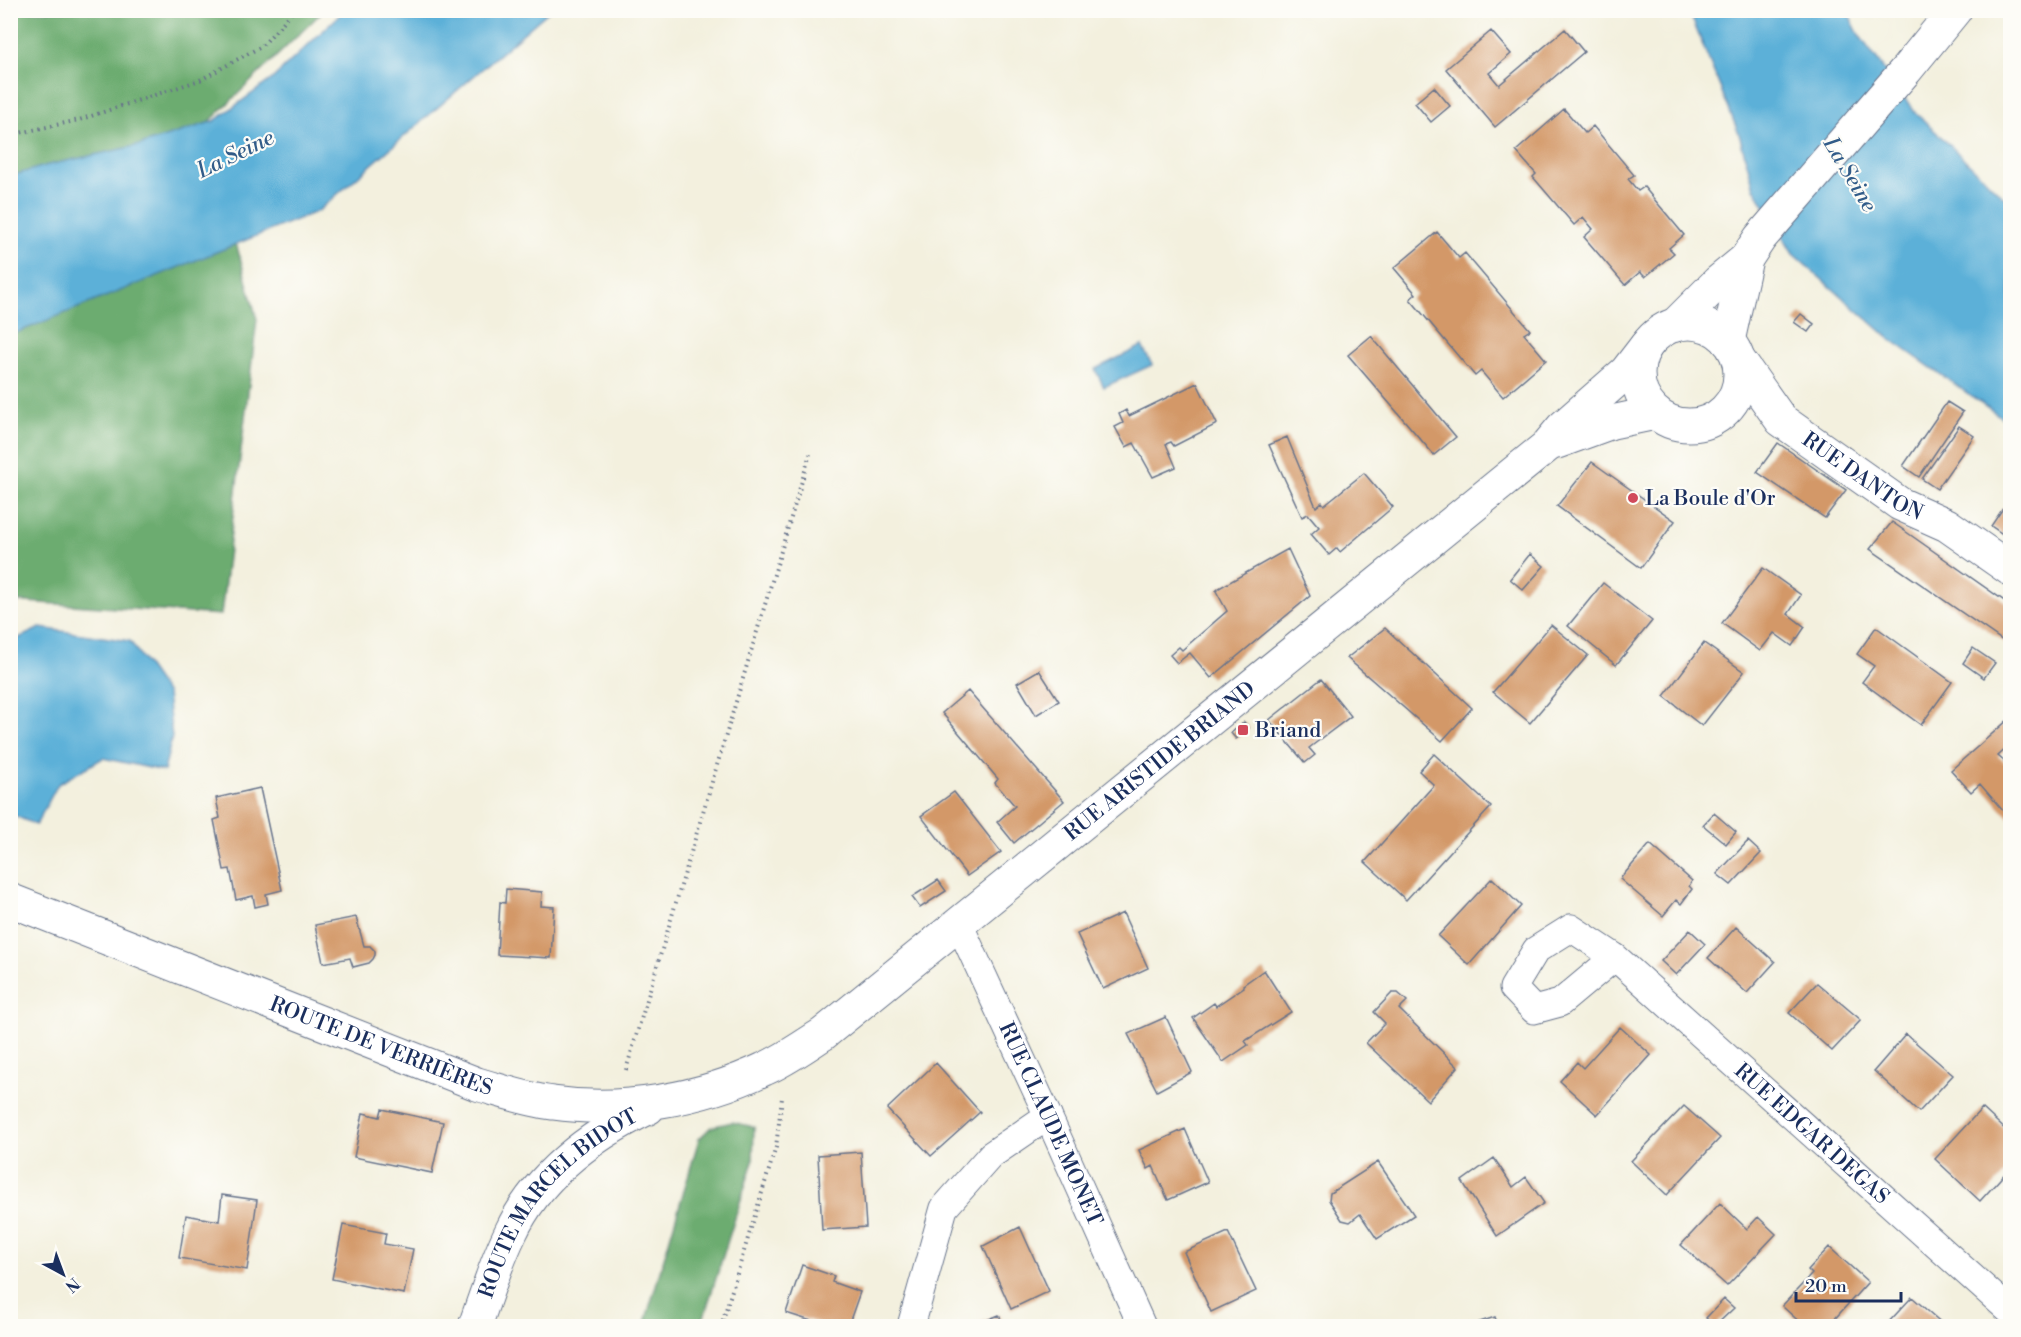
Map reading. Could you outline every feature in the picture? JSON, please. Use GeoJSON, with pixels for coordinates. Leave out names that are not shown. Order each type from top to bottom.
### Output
{"type":"FeatureCollection","features":[{"type":"Feature","properties":{"kind":"street"},"geometry":{"type":"LineString","coordinates":[[1675,325],[1753,248],[1955,10]]}},
{"type":"Feature","properties":{"kind":"street"},"geometry":{"type":"LineString","coordinates":[[1733,350],[1712,328],[1694,323],[1675,325],[1659,332],[1646,346],[1639,361],[1638,382],[1645,400],[1655,413],[1673,423],[1689,425],[1707,422],[1727,409],[1736,395],[1740,378],[1733,350],[1753,248]]}},
{"type":"Feature","properties":{"kind":"street","name":"RUE ARISTIDE BRIAND"},"geometry":{"type":"LineString","coordinates":[[776,1062],[824,1034],[1547,446],[1562,428],[1626,372],[1646,346]]}},
{"type":"Feature","properties":{"kind":"street","name":"RUE DANTON"},"geometry":{"type":"LineString","coordinates":[[1733,350],[1781,420],[1900,504],[1947,525],[2010,569]]}},
{"type":"Feature","properties":{"kind":"street","name":"RUE ARISTIDE BRIAND"},"geometry":{"type":"LineString","coordinates":[[1547,446],[1612,422],[1655,413]]}},
{"type":"Feature","properties":{"kind":"street","name":"ROUTE DE VERRIÈRES"},"geometry":{"type":"LineString","coordinates":[[10,900],[477,1084],[525,1098],[554,1103],[616,1105],[663,1101],[738,1080],[776,1062]]}},
{"type":"Feature","properties":{"kind":"street","name":"RUE CLAUDE MONET"},"geometry":{"type":"LineString","coordinates":[[959,924],[1142,1326]]}},
{"type":"Feature","properties":{"kind":"street","name":"RUE EDGAR DEGAS"},"geometry":{"type":"LineString","coordinates":[[1616,957],[2010,1311]]}},
{"type":"Feature","properties":{"kind":"street","name":"ROUTE MARCEL BIDOT"},"geometry":{"type":"LineString","coordinates":[[476,1326],[499,1259],[511,1232],[523,1209],[544,1181],[598,1136],[629,1117],[663,1101]]}},
{"type":"Feature","properties":{"kind":"street"},"geometry":{"type":"LineString","coordinates":[[911,1326],[944,1208],[991,1155],[1048,1116]]}},
{"type":"Feature","properties":{"kind":"path"},"geometry":{"type":"LineString","coordinates":[[10,135],[79,120],[200,80],[262,46],[294,10]]}},
{"type":"Feature","properties":{"kind":"path"},"geometry":{"type":"LineString","coordinates":[[616,1105],[810,454]]}},
{"type":"Feature","properties":{"kind":"path"},"geometry":{"type":"LineString","coordinates":[[721,1326],[776,1147],[776,1062]]}},
{"type":"Feature","properties":{"kind":"green space"},"geometry":{"type":"Polygon","coordinates":[[[10,11],[323,11],[204,127],[257,319],[221,615],[11,601],[10,11]]]}},
{"type":"Feature","properties":{"kind":"green space"},"geometry":{"type":"Polygon","coordinates":[[[732,1122],[754,1127],[753,1161],[701,1326],[644,1326],[699,1139],[711,1127],[732,1122]]]}},
{"type":"Feature","properties":{"kind":"water","name":"La Seine"},"geometry":{"type":"Polygon","coordinates":[[[344,11],[549,11],[318,211],[11,335],[11,176],[48,165],[140,145],[214,121],[272,79],[344,11]]]}},
{"type":"Feature","properties":{"kind":"water","name":"La Seine"},"geometry":{"type":"Polygon","coordinates":[[[1689,11],[1847,11],[1859,35],[1914,111],[2010,203],[2010,423],[1890,339],[1793,254],[1754,188],[1739,134],[1689,11]]]}},
{"type":"Feature","properties":{"kind":"water"},"geometry":{"type":"Polygon","coordinates":[[[1142,346],[1152,365],[1104,387],[1095,369],[1142,346]]]}},
{"type":"Feature","properties":{"kind":"water"},"geometry":{"type":"Polygon","coordinates":[[[40,628],[130,641],[167,694],[172,737],[164,771],[103,758],[58,784],[36,825],[11,814],[10,642],[40,628]]]}},
{"type":"Feature","properties":{"kind":"building"},"geometry":{"type":"Polygon","coordinates":[[[1565,29],[1584,52],[1495,127],[1446,69],[1491,31],[1511,54],[1489,73],[1499,85],[1565,29]]]}},
{"type":"Feature","properties":{"kind":"building"},"geometry":{"type":"Polygon","coordinates":[[[1434,87],[1450,106],[1431,122],[1415,103],[1434,87]]]}},
{"type":"Feature","properties":{"kind":"building"},"geometry":{"type":"Polygon","coordinates":[[[1564,109],[1585,133],[1593,126],[1634,175],[1628,179],[1638,191],[1644,187],[1684,235],[1669,248],[1674,253],[1645,277],[1640,272],[1625,285],[1584,237],[1593,229],[1583,217],[1574,225],[1533,177],[1536,174],[1516,151],[1564,109]]]}},
{"type":"Feature","properties":{"kind":"building"},"geometry":{"type":"Polygon","coordinates":[[[1437,232],[1459,258],[1465,253],[1530,330],[1524,334],[1546,360],[1503,397],[1481,371],[1475,376],[1410,299],[1416,294],[1394,268],[1437,232]]]}},
{"type":"Feature","properties":{"kind":"building"},"geometry":{"type":"Polygon","coordinates":[[[1801,314],[1814,324],[1808,332],[1794,322],[1801,314]]]}},
{"type":"Feature","properties":{"kind":"building"},"geometry":{"type":"Polygon","coordinates":[[[1371,336],[1456,437],[1434,455],[1348,355],[1371,336]]]}},
{"type":"Feature","properties":{"kind":"building"},"geometry":{"type":"Polygon","coordinates":[[[1197,383],[1217,424],[1174,446],[1171,442],[1166,444],[1176,467],[1153,477],[1134,443],[1126,447],[1115,427],[1123,423],[1119,414],[1126,410],[1129,416],[1197,383]]]}},
{"type":"Feature","properties":{"kind":"building"},"geometry":{"type":"Polygon","coordinates":[[[1947,402],[1963,412],[1919,477],[1903,466],[1947,402]]]}},
{"type":"Feature","properties":{"kind":"building"},"geometry":{"type":"Polygon","coordinates":[[[1959,426],[1974,436],[1937,489],[1922,479],[1959,426]]]}},
{"type":"Feature","properties":{"kind":"building"},"geometry":{"type":"Polygon","coordinates":[[[1287,437],[1316,507],[1322,502],[1324,505],[1364,473],[1393,507],[1340,552],[1337,548],[1329,555],[1311,534],[1319,527],[1308,514],[1302,517],[1269,445],[1287,437]]]}},
{"type":"Feature","properties":{"kind":"building"},"geometry":{"type":"Polygon","coordinates":[[[1778,443],[1846,490],[1825,518],[1757,472],[1778,443]]]}},
{"type":"Feature","properties":{"kind":"building"},"geometry":{"type":"Polygon","coordinates":[[[1592,462],[1675,521],[1641,568],[1557,506],[1592,462]]]}},
{"type":"Feature","properties":{"kind":"building"},"geometry":{"type":"Polygon","coordinates":[[[2010,498],[2010,539],[1991,526],[2010,498]]]}},
{"type":"Feature","properties":{"kind":"building"},"geometry":{"type":"Polygon","coordinates":[[[1892,522],[2010,605],[2009,645],[1870,549],[1892,522]]]}},
{"type":"Feature","properties":{"kind":"building"},"geometry":{"type":"Polygon","coordinates":[[[1288,549],[1310,596],[1211,678],[1190,653],[1177,663],[1170,655],[1179,647],[1182,650],[1227,611],[1216,591],[1288,549]]]}},
{"type":"Feature","properties":{"kind":"building"},"geometry":{"type":"Polygon","coordinates":[[[1530,554],[1544,566],[1523,590],[1510,579],[1530,554]]]}},
{"type":"Feature","properties":{"kind":"building"},"geometry":{"type":"Polygon","coordinates":[[[1763,568],[1801,595],[1788,614],[1805,627],[1792,646],[1774,633],[1760,651],[1722,623],[1763,568]]]}},
{"type":"Feature","properties":{"kind":"building"},"geometry":{"type":"Polygon","coordinates":[[[1603,583],[1652,621],[1616,665],[1568,626],[1603,583]]]}},
{"type":"Feature","properties":{"kind":"building"},"geometry":{"type":"Polygon","coordinates":[[[1551,625],[1588,655],[1530,723],[1493,692],[1551,625]]]}},
{"type":"Feature","properties":{"kind":"building"},"geometry":{"type":"Polygon","coordinates":[[[1876,627],[1952,682],[1921,725],[1862,682],[1874,666],[1857,654],[1876,627]]]}},
{"type":"Feature","properties":{"kind":"building"},"geometry":{"type":"Polygon","coordinates":[[[1385,628],[1472,708],[1442,741],[1347,658],[1385,628]]]}},
{"type":"Feature","properties":{"kind":"building"},"geometry":{"type":"Polygon","coordinates":[[[1704,643],[1744,672],[1702,726],[1664,696],[1704,643]]]}},
{"type":"Feature","properties":{"kind":"building"},"geometry":{"type":"Polygon","coordinates":[[[1973,648],[1995,663],[1984,678],[1963,663],[1973,648]]]}},
{"type":"Feature","properties":{"kind":"building"},"geometry":{"type":"Polygon","coordinates":[[[1039,670],[1059,701],[1036,715],[1017,683],[1039,670]]]}},
{"type":"Feature","properties":{"kind":"building"},"geometry":{"type":"Polygon","coordinates":[[[1321,679],[1351,716],[1309,748],[1315,755],[1305,763],[1269,720],[1321,679]]]}},
{"type":"Feature","properties":{"kind":"building"},"geometry":{"type":"Polygon","coordinates":[[[968,691],[1064,801],[1014,843],[997,822],[1015,806],[995,783],[998,779],[942,713],[968,691]]]}},
{"type":"Feature","properties":{"kind":"building"},"geometry":{"type":"Polygon","coordinates":[[[2008,720],[2010,745],[1998,756],[2005,762],[2010,757],[2010,819],[1980,784],[1971,792],[1951,770],[2008,720]]]}},
{"type":"Feature","properties":{"kind":"building"},"geometry":{"type":"Polygon","coordinates":[[[1244,722],[1249,728],[1236,739],[1231,733],[1244,722]]]}},
{"type":"Feature","properties":{"kind":"building"},"geometry":{"type":"Polygon","coordinates":[[[1434,754],[1491,807],[1406,900],[1365,862],[1434,785],[1419,771],[1434,754]]]}},
{"type":"Feature","properties":{"kind":"building"},"geometry":{"type":"Polygon","coordinates":[[[260,788],[282,890],[266,894],[268,904],[255,907],[253,896],[236,900],[230,869],[224,870],[214,820],[220,818],[216,798],[260,788]]]}},
{"type":"Feature","properties":{"kind":"building"},"geometry":{"type":"Polygon","coordinates":[[[954,792],[1001,852],[967,876],[921,816],[954,792]]]}},
{"type":"Feature","properties":{"kind":"building"},"geometry":{"type":"Polygon","coordinates":[[[1714,813],[1736,832],[1726,844],[1703,825],[1714,813]]]}},
{"type":"Feature","properties":{"kind":"building"},"geometry":{"type":"Polygon","coordinates":[[[1748,841],[1761,853],[1731,885],[1717,874],[1748,841]]]}},
{"type":"Feature","properties":{"kind":"building"},"geometry":{"type":"Polygon","coordinates":[[[1650,844],[1692,881],[1689,886],[1692,889],[1681,904],[1676,900],[1663,916],[1620,879],[1650,844]]]}},
{"type":"Feature","properties":{"kind":"building"},"geometry":{"type":"Polygon","coordinates":[[[1492,878],[1521,906],[1469,965],[1438,936],[1492,878]]]}},
{"type":"Feature","properties":{"kind":"building"},"geometry":{"type":"Polygon","coordinates":[[[938,880],[946,891],[920,908],[912,897],[938,880]]]}},
{"type":"Feature","properties":{"kind":"building"},"geometry":{"type":"Polygon","coordinates":[[[506,889],[542,892],[541,906],[554,907],[551,958],[497,955],[500,902],[505,903],[506,889]]]}},
{"type":"Feature","properties":{"kind":"building"},"geometry":{"type":"Polygon","coordinates":[[[1123,913],[1148,968],[1103,989],[1077,934],[1123,913]]]}},
{"type":"Feature","properties":{"kind":"building"},"geometry":{"type":"Polygon","coordinates":[[[356,917],[364,946],[370,946],[375,951],[373,959],[369,963],[353,967],[350,958],[323,963],[315,925],[356,917]]]}},
{"type":"Feature","properties":{"kind":"building"},"geometry":{"type":"Polygon","coordinates":[[[1736,927],[1775,962],[1747,993],[1708,958],[1736,927]]]}},
{"type":"Feature","properties":{"kind":"building"},"geometry":{"type":"Polygon","coordinates":[[[1690,930],[1705,944],[1676,975],[1661,961],[1690,930]]]}},
{"type":"Feature","properties":{"kind":"building"},"geometry":{"type":"Polygon","coordinates":[[[1264,970],[1291,1012],[1245,1041],[1248,1045],[1223,1062],[1193,1018],[1214,1003],[1216,1006],[1264,970]]]}},
{"type":"Feature","properties":{"kind":"building"},"geometry":{"type":"Polygon","coordinates":[[[1817,983],[1861,1020],[1832,1051],[1789,1013],[1817,983]]]}},
{"type":"Feature","properties":{"kind":"building"},"geometry":{"type":"Polygon","coordinates":[[[1392,993],[1398,993],[1407,1001],[1399,1009],[1458,1067],[1428,1101],[1366,1043],[1385,1023],[1374,1012],[1392,993]]]}},
{"type":"Feature","properties":{"kind":"building"},"geometry":{"type":"Polygon","coordinates":[[[1166,1017],[1192,1072],[1157,1091],[1128,1034],[1166,1017]]]}},
{"type":"Feature","properties":{"kind":"building"},"geometry":{"type":"Polygon","coordinates":[[[1620,1027],[1651,1055],[1597,1115],[1560,1081],[1577,1062],[1583,1068],[1620,1027]]]}},
{"type":"Feature","properties":{"kind":"building"},"geometry":{"type":"Polygon","coordinates":[[[1906,1034],[1953,1075],[1919,1112],[1874,1071],[1906,1034]]]}},
{"type":"Feature","properties":{"kind":"building"},"geometry":{"type":"Polygon","coordinates":[[[936,1063],[980,1112],[931,1156],[887,1109],[936,1063]]]}},
{"type":"Feature","properties":{"kind":"building"},"geometry":{"type":"Polygon","coordinates":[[[1684,1106],[1720,1138],[1667,1195],[1631,1161],[1684,1106]]]}},
{"type":"Feature","properties":{"kind":"building"},"geometry":{"type":"Polygon","coordinates":[[[1982,1108],[2010,1134],[2010,1168],[1980,1201],[1935,1159],[1982,1108]]]}},
{"type":"Feature","properties":{"kind":"building"},"geometry":{"type":"Polygon","coordinates":[[[382,1109],[443,1122],[432,1173],[354,1157],[363,1113],[380,1117],[382,1109]]]}},
{"type":"Feature","properties":{"kind":"building"},"geometry":{"type":"Polygon","coordinates":[[[1185,1129],[1208,1182],[1168,1200],[1153,1166],[1148,1169],[1139,1150],[1185,1129]]]}},
{"type":"Feature","properties":{"kind":"building"},"geometry":{"type":"Polygon","coordinates":[[[861,1152],[866,1227],[822,1230],[818,1155],[861,1152]]]}},
{"type":"Feature","properties":{"kind":"building"},"geometry":{"type":"Polygon","coordinates":[[[1494,1158],[1513,1187],[1526,1177],[1544,1203],[1497,1236],[1462,1181],[1494,1158]]]}},
{"type":"Feature","properties":{"kind":"building"},"geometry":{"type":"Polygon","coordinates":[[[1378,1162],[1414,1215],[1377,1239],[1360,1214],[1350,1222],[1342,1220],[1329,1200],[1330,1193],[1378,1162]]]}},
{"type":"Feature","properties":{"kind":"building"},"geometry":{"type":"Polygon","coordinates":[[[222,1195],[257,1200],[247,1270],[179,1258],[186,1215],[219,1221],[222,1195]]]}},
{"type":"Feature","properties":{"kind":"building"},"geometry":{"type":"Polygon","coordinates":[[[1720,1203],[1747,1229],[1758,1217],[1776,1234],[1727,1286],[1681,1245],[1720,1203]]]}},
{"type":"Feature","properties":{"kind":"building"},"geometry":{"type":"Polygon","coordinates":[[[343,1225],[386,1233],[384,1244],[413,1249],[404,1294],[332,1279],[343,1225]]]}},
{"type":"Feature","properties":{"kind":"building"},"geometry":{"type":"Polygon","coordinates":[[[1020,1227],[1049,1291],[1011,1309],[983,1246],[1020,1227]]]}},
{"type":"Feature","properties":{"kind":"building"},"geometry":{"type":"Polygon","coordinates":[[[1228,1232],[1256,1291],[1211,1312],[1184,1252],[1228,1232]]]}},
{"type":"Feature","properties":{"kind":"building"},"geometry":{"type":"Polygon","coordinates":[[[1829,1247],[1868,1282],[1831,1323],[1835,1326],[1804,1326],[1782,1306],[1812,1274],[1808,1270],[1829,1247]]]}},
{"type":"Feature","properties":{"kind":"building"},"geometry":{"type":"Polygon","coordinates":[[[802,1265],[834,1276],[832,1282],[860,1292],[848,1326],[827,1326],[786,1313],[802,1265]]]}},
{"type":"Feature","properties":{"kind":"building"},"geometry":{"type":"Polygon","coordinates":[[[1912,1297],[1945,1326],[1885,1326],[1912,1297]]]}},
{"type":"Feature","properties":{"kind":"building"},"geometry":{"type":"Polygon","coordinates":[[[1724,1299],[1734,1308],[1715,1326],[1706,1318],[1724,1299]]]}},
{"type":"Feature","properties":{"kind":"building"},"geometry":{"type":"Polygon","coordinates":[[[999,1315],[1004,1326],[972,1326],[999,1315]]]}},
{"type":"Feature","properties":{"kind":"building"},"geometry":{"type":"Polygon","coordinates":[[[1495,1317],[1498,1326],[1468,1326],[1495,1317]]]}},
{"type":"Feature","properties":{"kind":"place","name":"La Boule d'Or"},"geometry":{"type":"Point","coordinates":[1633,498]}},
{"type":"Feature","properties":{"kind":"place","name":"Briand"},"geometry":{"type":"Point","coordinates":[1243,730]}}]}
